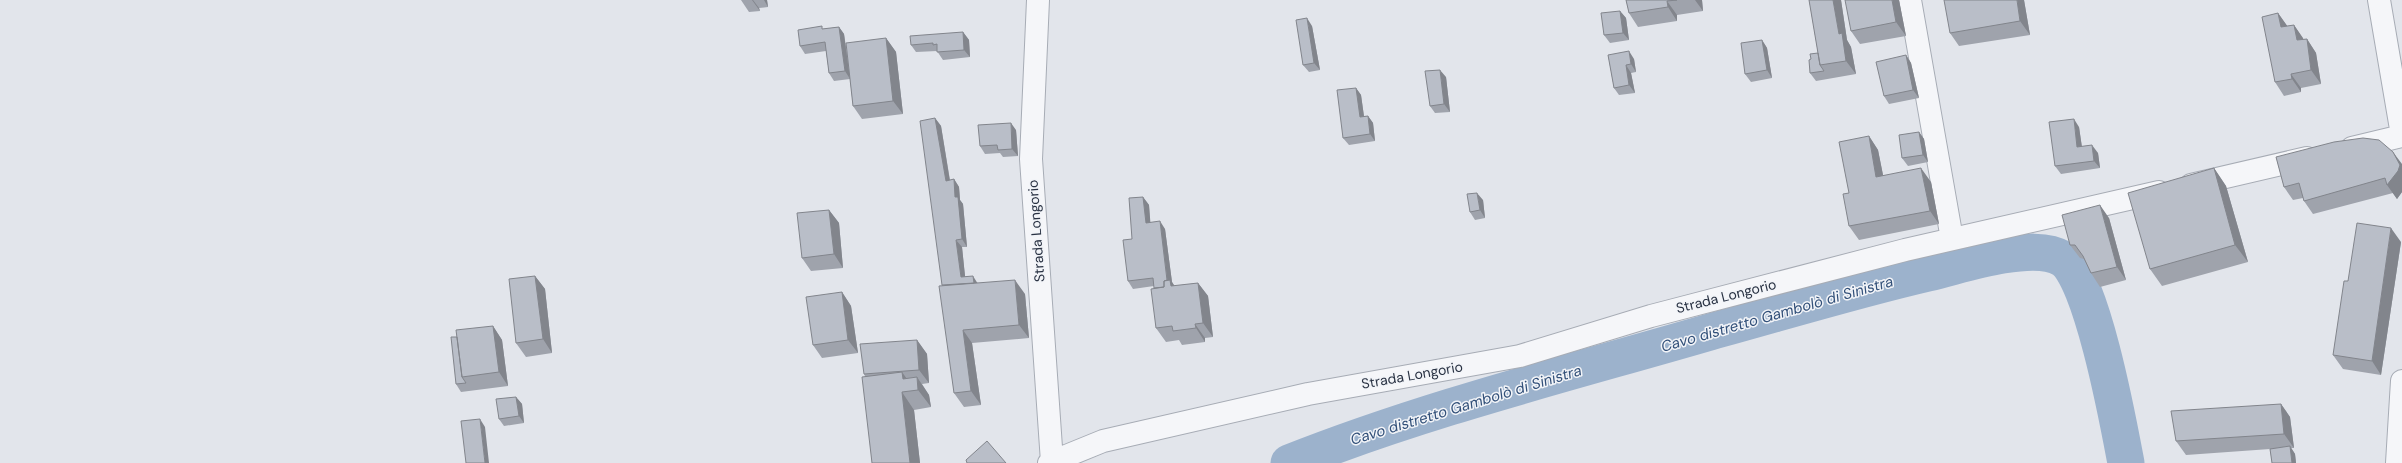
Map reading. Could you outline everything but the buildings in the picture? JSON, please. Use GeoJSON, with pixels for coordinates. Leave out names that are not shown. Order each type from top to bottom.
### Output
{"type":"FeatureCollection","features":[{"type":"Feature","properties":{"kind":"street","name":"Strada Longorio"},"geometry":{"type":"LineString","coordinates":[[1038,0],[1031,159],[1050,462],[1103,440],[1301,396],[1520,356],[1652,316],[1952,239],[2402,136]]}},
{"type":"Feature","properties":{"kind":"street"},"geometry":{"type":"LineString","coordinates":[[1910,0],[1952,239]]}},
{"type":"Feature","properties":{"kind":"street"},"geometry":{"type":"LineString","coordinates":[[2379,0],[2402,136]]}},
{"type":"Feature","properties":{"kind":"street"},"geometry":{"type":"LineString","coordinates":[[2396,463],[2402,380]]}},
{"type":"Feature","properties":{"kind":"waterway","name":"Cavo distretto Gambolò di Sinistra"},"geometry":{"type":"LineString","coordinates":[[1289,463],[1392,426],[1551,377],[1846,294],[1975,261],[2026,252],[2057,256],[2063,259],[2074,271],[2084,293],[2103,354],[2126,463]]}}]}
